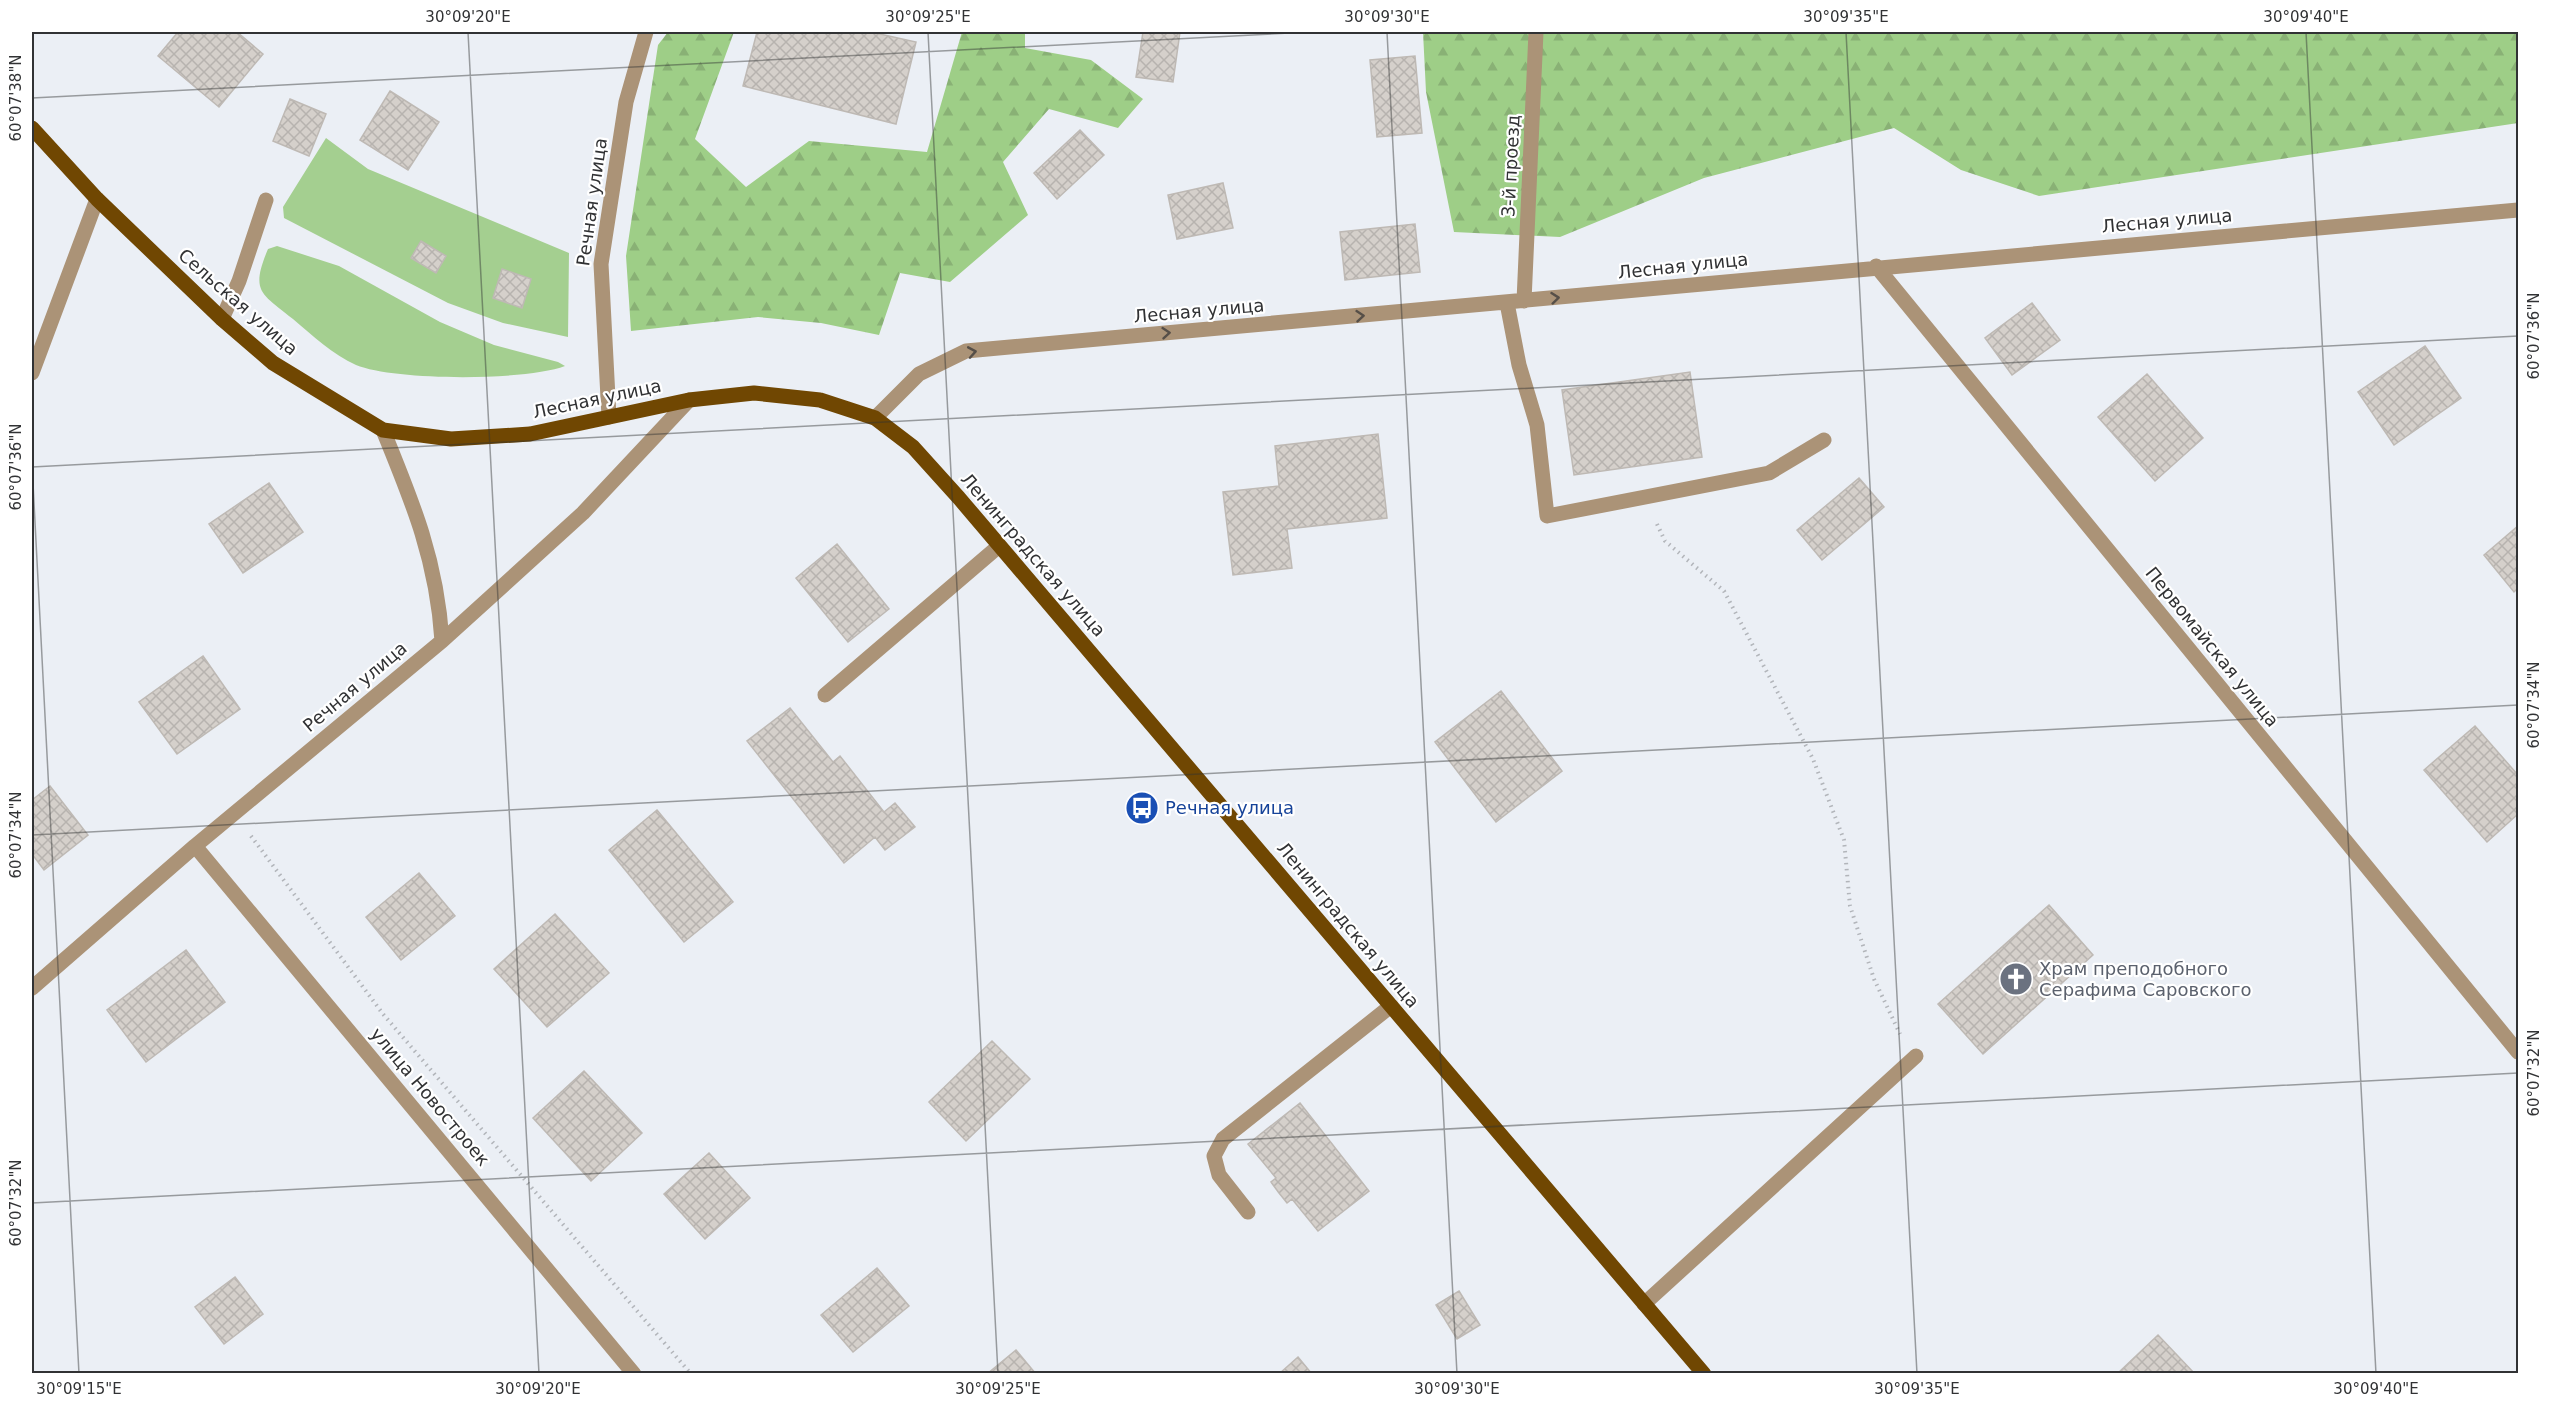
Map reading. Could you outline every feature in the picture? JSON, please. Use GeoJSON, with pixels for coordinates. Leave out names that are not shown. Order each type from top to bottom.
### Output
{"type":"FeatureCollection","features":[{"type":"Feature","properties":{"kind":"main road","name":"Сельская улица"},"geometry":{"type":"LineString","coordinates":[[32,128],[97,199],[222,319],[273,363],[383,430]]}},
{"type":"Feature","properties":{"kind":"main road","name":"Лесная улица"},"geometry":{"type":"LineString","coordinates":[[383,430],[451,439],[530,434],[689,400],[754,393],[820,400]]}},
{"type":"Feature","properties":{"kind":"main road","name":"Ленинградская улица"},"geometry":{"type":"LineString","coordinates":[[820,400],[875,418],[913,447],[1704,1374]]}},
{"type":"Feature","properties":{"kind":"street","name":"Речная улица"},"geometry":{"type":"LineString","coordinates":[[609,417],[601,264],[626,102],[646,32]]}},
{"type":"Feature","properties":{"kind":"street","name":"3-й проезд"},"geometry":{"type":"LineString","coordinates":[[1524,302],[1536,32]]}},
{"type":"Feature","properties":{"kind":"street"},"geometry":{"type":"LineString","coordinates":[[32,373],[97,199]]}},
{"type":"Feature","properties":{"kind":"street"},"geometry":{"type":"LineString","coordinates":[[222,319],[239,281],[266,200]]}},
{"type":"Feature","properties":{"kind":"street","name":"Лесная улица"},"geometry":{"type":"LineString","coordinates":[[875,418],[919,374],[966,351],[1524,302],[1876,266],[2518,210]]}},
{"type":"Feature","properties":{"kind":"street","name":"Первомайская улица"},"geometry":{"type":"LineString","coordinates":[[1876,266],[2518,1052]]}},
{"type":"Feature","properties":{"kind":"street"},"geometry":{"type":"LineString","coordinates":[[1507,303],[1519,365],[1537,425],[1547,516],[1769,473],[1824,440]]}},
{"type":"Feature","properties":{"kind":"street","name":"Речная улица"},"geometry":{"type":"LineString","coordinates":[[32,988],[195,846],[442,640],[583,513],[689,400]]}},
{"type":"Feature","properties":{"kind":"street"},"geometry":{"type":"LineString","coordinates":[[383,430],[426,540],[440,599],[442,640]]}},
{"type":"Feature","properties":{"kind":"street"},"geometry":{"type":"LineString","coordinates":[[825,695],[999,546]]}},
{"type":"Feature","properties":{"kind":"street","name":"улица Новостроек"},"geometry":{"type":"LineString","coordinates":[[195,846],[634,1374]]}},
{"type":"Feature","properties":{"kind":"street"},"geometry":{"type":"LineString","coordinates":[[1248,1212],[1219,1175],[1214,1156],[1223,1138],[1390,1006]]}},
{"type":"Feature","properties":{"kind":"street"},"geometry":{"type":"LineString","coordinates":[[1644,1304],[1916,1056]]}},
{"type":"Feature","properties":{"kind":"path"},"geometry":{"type":"LineString","coordinates":[[1644,497],[1665,541],[1724,591],[1813,759],[1844,840],[1850,906],[1874,979],[1895,1028],[1916,1056]]}},
{"type":"Feature","properties":{"kind":"path"},"geometry":{"type":"LineString","coordinates":[[235,813],[383,1014],[691,1374]]}},
{"type":"Feature","properties":{"kind":"green space"},"geometry":{"type":"Polygon","coordinates":[[[668,32],[734,32],[695,139],[746,187],[809,141],[927,152],[962,32],[1025,32],[1025,48],[1091,60],[1143,99],[1118,128],[1049,109],[1003,162],[1028,215],[950,282],[900,273],[879,335],[821,323],[758,317],[631,331],[626,256],[658,45],[668,32]]]}},
{"type":"Feature","properties":{"kind":"green space"},"geometry":{"type":"Polygon","coordinates":[[[1423,32],[2518,32],[2518,123],[2039,196],[1961,170],[1894,128],[1704,178],[1560,237],[1454,232],[1426,92],[1423,32]]]}},
{"type":"Feature","properties":{"kind":"green space"},"geometry":{"type":"Polygon","coordinates":[[[326,138],[368,169],[569,253],[568,337],[503,323],[448,303],[284,218],[283,207],[326,138]]]}},
{"type":"Feature","properties":{"kind":"green space"},"geometry":{"type":"Polygon","coordinates":[[[277,246],[339,266],[440,322],[494,345],[558,362],[565,366],[521,374],[461,377],[400,374],[356,365],[323,344],[266,297],[260,283],[260,274],[268,249],[277,246]]]}},
{"type":"Feature","properties":{"kind":"building"},"geometry":{"type":"Polygon","coordinates":[[[178,32],[237,32],[263,54],[219,107],[158,56],[178,32]]]}},
{"type":"Feature","properties":{"kind":"building"},"geometry":{"type":"Polygon","coordinates":[[[757,32],[871,32],[916,42],[896,124],[743,86],[757,32]]]}},
{"type":"Feature","properties":{"kind":"building"},"geometry":{"type":"Polygon","coordinates":[[[1143,32],[1180,32],[1173,82],[1136,77],[1143,32]]]}},
{"type":"Feature","properties":{"kind":"building"},"geometry":{"type":"Polygon","coordinates":[[[1415,56],[1422,133],[1377,137],[1370,60],[1415,56]]]}},
{"type":"Feature","properties":{"kind":"building"},"geometry":{"type":"Polygon","coordinates":[[[390,91],[439,122],[408,170],[360,140],[390,91]]]}},
{"type":"Feature","properties":{"kind":"building"},"geometry":{"type":"Polygon","coordinates":[[[290,99],[326,114],[309,156],[273,141],[290,99]]]}},
{"type":"Feature","properties":{"kind":"building"},"geometry":{"type":"Polygon","coordinates":[[[1080,130],[1104,155],[1057,199],[1034,173],[1080,130]]]}},
{"type":"Feature","properties":{"kind":"building"},"geometry":{"type":"Polygon","coordinates":[[[1223,183],[1233,228],[1177,239],[1168,195],[1223,183]]]}},
{"type":"Feature","properties":{"kind":"building"},"geometry":{"type":"Polygon","coordinates":[[[1415,224],[1420,272],[1345,280],[1340,232],[1415,224]]]}},
{"type":"Feature","properties":{"kind":"building"},"geometry":{"type":"Polygon","coordinates":[[[421,241],[446,256],[436,273],[411,258],[421,241]]]}},
{"type":"Feature","properties":{"kind":"building"},"geometry":{"type":"Polygon","coordinates":[[[502,269],[531,279],[522,308],[493,298],[502,269]]]}},
{"type":"Feature","properties":{"kind":"building"},"geometry":{"type":"Polygon","coordinates":[[[2032,303],[2060,340],[2012,375],[1985,338],[2032,303]]]}},
{"type":"Feature","properties":{"kind":"building"},"geometry":{"type":"Polygon","coordinates":[[[2425,346],[2461,398],[2394,445],[2358,392],[2425,346]]]}},
{"type":"Feature","properties":{"kind":"building"},"geometry":{"type":"Polygon","coordinates":[[[1690,372],[1702,457],[1574,475],[1562,390],[1690,372]]]}},
{"type":"Feature","properties":{"kind":"building"},"geometry":{"type":"Polygon","coordinates":[[[2147,374],[2203,438],[2155,481],[2098,417],[2147,374]]]}},
{"type":"Feature","properties":{"kind":"building"},"geometry":{"type":"Polygon","coordinates":[[[1378,434],[1387,518],[1287,529],[1292,568],[1233,575],[1223,492],[1279,486],[1275,446],[1378,434]]]}},
{"type":"Feature","properties":{"kind":"building"},"geometry":{"type":"Polygon","coordinates":[[[1859,478],[1884,507],[1822,560],[1797,530],[1859,478]]]}},
{"type":"Feature","properties":{"kind":"building"},"geometry":{"type":"Polygon","coordinates":[[[269,483],[303,532],[243,573],[209,524],[269,483]]]}},
{"type":"Feature","properties":{"kind":"building"},"geometry":{"type":"Polygon","coordinates":[[[2518,526],[2518,588],[2514,592],[2484,555],[2518,526]]]}},
{"type":"Feature","properties":{"kind":"building"},"geometry":{"type":"Polygon","coordinates":[[[837,544],[889,609],[848,642],[796,578],[837,544]]]}},
{"type":"Feature","properties":{"kind":"building"},"geometry":{"type":"Polygon","coordinates":[[[203,656],[240,709],[177,754],[139,702],[203,656]]]}},
{"type":"Feature","properties":{"kind":"building"},"geometry":{"type":"Polygon","coordinates":[[[1501,691],[1562,771],[1496,822],[1435,742],[1501,691]]]}},
{"type":"Feature","properties":{"kind":"building"},"geometry":{"type":"Polygon","coordinates":[[[790,708],[833,762],[840,756],[884,812],[895,803],[915,827],[885,850],[875,837],[844,863],[747,741],[790,708]]]}},
{"type":"Feature","properties":{"kind":"building"},"geometry":{"type":"Polygon","coordinates":[[[2475,726],[2518,775],[2518,814],[2487,842],[2424,770],[2475,726]]]}},
{"type":"Feature","properties":{"kind":"building"},"geometry":{"type":"Polygon","coordinates":[[[50,786],[88,835],[44,870],[32,854],[32,800],[50,786]]]}},
{"type":"Feature","properties":{"kind":"building"},"geometry":{"type":"Polygon","coordinates":[[[657,810],[733,902],[684,942],[609,850],[657,810]]]}},
{"type":"Feature","properties":{"kind":"building"},"geometry":{"type":"Polygon","coordinates":[[[419,873],[455,916],[401,960],[366,917],[419,873]]]}},
{"type":"Feature","properties":{"kind":"building","name":"Храм преподобного Серафима Саровского"},"geometry":{"type":"Polygon","coordinates":[[[2049,905],[2093,955],[1983,1054],[1938,1004],[2049,905]]]}},
{"type":"Feature","properties":{"kind":"building"},"geometry":{"type":"Polygon","coordinates":[[[555,914],[609,973],[547,1027],[494,969],[555,914]]]}},
{"type":"Feature","properties":{"kind":"building"},"geometry":{"type":"Polygon","coordinates":[[[186,950],[225,1002],[146,1062],[107,1010],[186,950]]]}},
{"type":"Feature","properties":{"kind":"building"},"geometry":{"type":"Polygon","coordinates":[[[992,1041],[1030,1079],[966,1141],[929,1102],[992,1041]]]}},
{"type":"Feature","properties":{"kind":"building"},"geometry":{"type":"Polygon","coordinates":[[[584,1071],[642,1133],[591,1181],[533,1118],[584,1071]]]}},
{"type":"Feature","properties":{"kind":"building"},"geometry":{"type":"Polygon","coordinates":[[[1300,1103],[1369,1191],[1318,1231],[1292,1199],[1287,1203],[1271,1182],[1276,1178],[1248,1144],[1300,1103]]]}},
{"type":"Feature","properties":{"kind":"building"},"geometry":{"type":"Polygon","coordinates":[[[709,1153],[750,1198],[705,1239],[664,1194],[709,1153]]]}},
{"type":"Feature","properties":{"kind":"building"},"geometry":{"type":"Polygon","coordinates":[[[877,1268],[909,1306],[853,1352],[821,1315],[877,1268]]]}},
{"type":"Feature","properties":{"kind":"building"},"geometry":{"type":"Polygon","coordinates":[[[235,1277],[263,1314],[224,1344],[195,1307],[235,1277]]]}},
{"type":"Feature","properties":{"kind":"building"},"geometry":{"type":"Polygon","coordinates":[[[1459,1291],[1480,1325],[1457,1339],[1436,1305],[1459,1291]]]}},
{"type":"Feature","properties":{"kind":"building"},"geometry":{"type":"Polygon","coordinates":[[[2158,1335],[2195,1374],[2117,1374],[2158,1335]]]}},
{"type":"Feature","properties":{"kind":"building"},"geometry":{"type":"Polygon","coordinates":[[[1016,1350],[1036,1374],[987,1374],[1016,1350]]]}},
{"type":"Feature","properties":{"kind":"building"},"geometry":{"type":"Polygon","coordinates":[[[1298,1357],[1312,1374],[1279,1374],[1298,1357]]]}},
{"type":"Feature","properties":{"kind":"place","name":"Речная улица"},"geometry":{"type":"Point","coordinates":[1142,808]}},
{"type":"Feature","properties":{"kind":"place","name":"Храм преподобного Серафима Саровского"},"geometry":{"type":"Point","coordinates":[2016,979]}}]}
